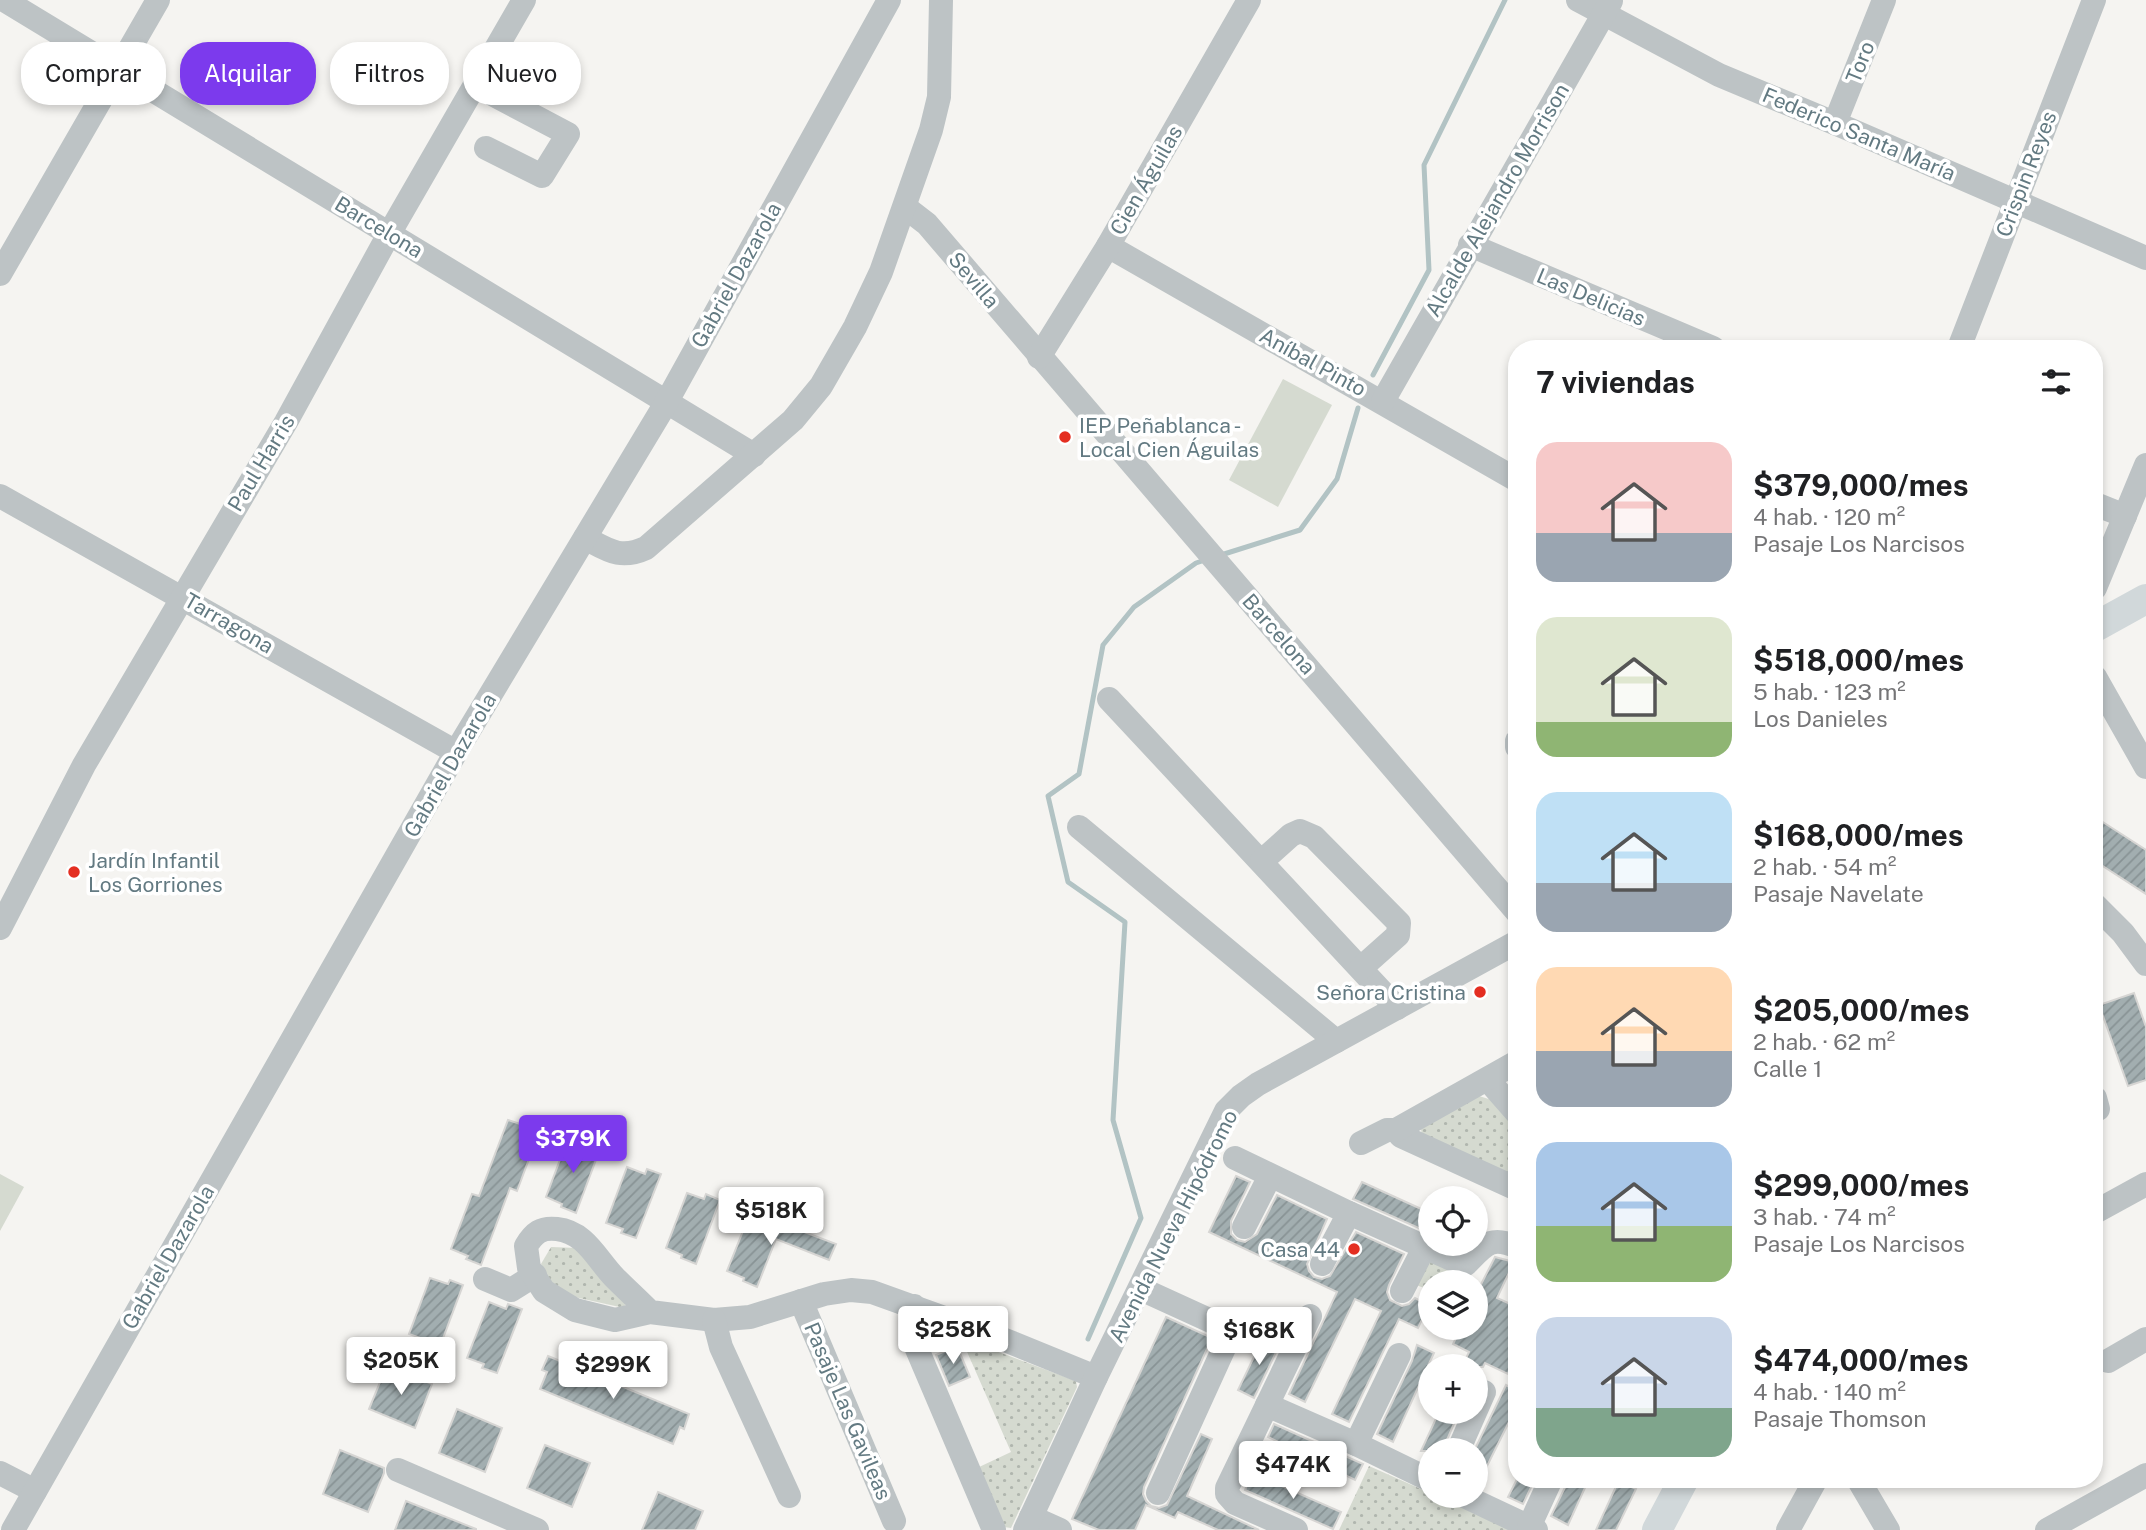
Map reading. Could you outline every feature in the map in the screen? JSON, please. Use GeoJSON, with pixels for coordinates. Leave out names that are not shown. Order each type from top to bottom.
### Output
{"type":"FeatureCollection","features":[{"type":"Feature","properties":{"kind":"main road"},"geometry":{"type":"LineString","coordinates":[[2103,623],[2146,599]]}},
{"type":"Feature","properties":{"kind":"main road"},"geometry":{"type":"LineString","coordinates":[[1657,1530],[1679,1488]]}},
{"type":"Feature","properties":{"kind":"street","name":"Barcelona"},"geometry":{"type":"LineString","coordinates":[[4,0],[75,42]]}},
{"type":"Feature","properties":{"kind":"street"},"geometry":{"type":"LineString","coordinates":[[134,42],[158,0]]}},
{"type":"Feature","properties":{"kind":"street","name":"Paul Harris"},"geometry":{"type":"LineString","coordinates":[[500,42],[524,0]]}},
{"type":"Feature","properties":{"kind":"street"},"geometry":{"type":"LineString","coordinates":[[585,538],[609,551],[624,555],[646,548],[793,420],[821,386],[881,272],[931,130],[939,97],[941,0]]}},
{"type":"Feature","properties":{"kind":"street","name":"Cien Águilas"},"geometry":{"type":"LineString","coordinates":[[1039,357],[1108,246],[1249,0]]}},
{"type":"Feature","properties":{"kind":"street","name":"Federico Santa María"},"geometry":{"type":"LineString","coordinates":[[1578,0],[1607,7],[1719,75],[2146,258]]}},
{"type":"Feature","properties":{"kind":"street","name":"Toro"},"geometry":{"type":"LineString","coordinates":[[1835,123],[1884,0]]}},
{"type":"Feature","properties":{"kind":"street","name":"Crispin Reyes"},"geometry":{"type":"LineString","coordinates":[[1962,340],[2094,0]]}},
{"type":"Feature","properties":{"kind":"street","name":"Gabriel Dazarola"},"geometry":{"type":"LineString","coordinates":[[13,1530],[456,752],[666,402],[879,3]]}},
{"type":"Feature","properties":{"kind":"street","name":"Alcalde Alejandro Morrison"},"geometry":{"type":"LineString","coordinates":[[1383,401],[1607,7]]}},
{"type":"Feature","properties":{"kind":"street","name":"Barcelona"},"geometry":{"type":"LineString","coordinates":[[166,97],[754,455]]}},
{"type":"Feature","properties":{"kind":"street"},"geometry":{"type":"LineString","coordinates":[[0,274],[98,105]]}},
{"type":"Feature","properties":{"kind":"street","name":"Paul Harris"},"geometry":{"type":"LineString","coordinates":[[0,928],[84,765],[286,422],[389,233],[463,105]]}},
{"type":"Feature","properties":{"kind":"street"},"geometry":{"type":"LineString","coordinates":[[486,148],[542,176],[568,134],[513,105]]}},
{"type":"Feature","properties":{"kind":"street","name":"Sevilla"},"geometry":{"type":"LineString","coordinates":[[905,208],[927,225],[1039,357]]}},
{"type":"Feature","properties":{"kind":"street","name":"Las Delicias"},"geometry":{"type":"LineString","coordinates":[[1470,245],[1694,340]]}},
{"type":"Feature","properties":{"kind":"street","name":"Aníbal Pinto"},"geometry":{"type":"LineString","coordinates":[[1108,246],[1508,475]]}},
{"type":"Feature","properties":{"kind":"street","name":"Barcelona"},"geometry":{"type":"LineString","coordinates":[[1039,357],[1197,537],[1508,901]]}},
{"type":"Feature","properties":{"kind":"street"},"geometry":{"type":"LineString","coordinates":[[2103,569],[2146,465]]}},
{"type":"Feature","properties":{"kind":"street","name":"Tarragona"},"geometry":{"type":"LineString","coordinates":[[0,496],[456,752]]}},
{"type":"Feature","properties":{"kind":"street"},"geometry":{"type":"LineString","coordinates":[[2103,507],[2125,516]]}},
{"type":"Feature","properties":{"kind":"street"},"geometry":{"type":"LineString","coordinates":[[2103,691],[2146,767]]}},
{"type":"Feature","properties":{"kind":"street"},"geometry":{"type":"LineString","coordinates":[[1110,699],[1397,1008]]}},
{"type":"Feature","properties":{"kind":"street"},"geometry":{"type":"LineString","coordinates":[[1079,827],[1336,1041]]}},
{"type":"Feature","properties":{"kind":"street"},"geometry":{"type":"LineString","coordinates":[[1262,861],[1291,835],[1300,831],[1314,837],[1399,923],[1398,935],[1362,968]]}},
{"type":"Feature","properties":{"kind":"street"},"geometry":{"type":"LineString","coordinates":[[2103,913],[2123,933],[2146,964]]}},
{"type":"Feature","properties":{"kind":"street","name":"Avenida Nueva Hipódromo"},"geometry":{"type":"LineString","coordinates":[[1028,1523],[1226,1111],[1258,1084],[1397,1008],[1508,955]]}},
{"type":"Feature","properties":{"kind":"street"},"geometry":{"type":"LineString","coordinates":[[1361,1143],[1387,1130],[1396,1130],[1508,1068]]}},
{"type":"Feature","properties":{"kind":"street"},"geometry":{"type":"LineString","coordinates":[[1488,1080],[1508,1103]]}},
{"type":"Feature","properties":{"kind":"street"},"geometry":{"type":"LineString","coordinates":[[1396,1130],[1401,1136],[1508,1185]]}},
{"type":"Feature","properties":{"kind":"street"},"geometry":{"type":"LineString","coordinates":[[1235,1158],[1418,1245]]}},
{"type":"Feature","properties":{"kind":"street"},"geometry":{"type":"LineString","coordinates":[[1244,1227],[1270,1176]]}},
{"type":"Feature","properties":{"kind":"street"},"geometry":{"type":"LineString","coordinates":[[2103,1208],[2146,1184]]}},
{"type":"Feature","properties":{"kind":"street"},"geometry":{"type":"LineString","coordinates":[[1322,1264],[1349,1213]]}},
{"type":"Feature","properties":{"kind":"street"},"geometry":{"type":"LineString","coordinates":[[650,1312],[613,1275],[586,1242],[568,1230],[549,1228],[534,1233],[526,1246],[529,1268],[544,1291],[575,1310],[615,1320],[650,1312],[714,1320],[750,1317],[824,1294],[851,1290],[872,1292],[1097,1377]]}},
{"type":"Feature","properties":{"kind":"street"},"geometry":{"type":"LineString","coordinates":[[1468,1270],[1489,1242],[1497,1240],[1508,1244]]}},
{"type":"Feature","properties":{"kind":"street"},"geometry":{"type":"LineString","coordinates":[[1402,1291],[1420,1256]]}},
{"type":"Feature","properties":{"kind":"street"},"geometry":{"type":"LineString","coordinates":[[1437,1256],[1461,1270]]}},
{"type":"Feature","properties":{"kind":"street"},"geometry":{"type":"LineString","coordinates":[[485,1279],[511,1290],[535,1275]]}},
{"type":"Feature","properties":{"kind":"street"},"geometry":{"type":"LineString","coordinates":[[1141,1289],[1222,1326],[1229,1337],[1158,1493]]}},
{"type":"Feature","properties":{"kind":"street","name":"Pasaje Las Gavileas"},"geometry":{"type":"LineString","coordinates":[[801,1301],[894,1521]]}},
{"type":"Feature","properties":{"kind":"street"},"geometry":{"type":"LineString","coordinates":[[914,1306],[911,1335],[995,1530]]}},
{"type":"Feature","properties":{"kind":"street"},"geometry":{"type":"LineString","coordinates":[[1296,1530],[1235,1503],[1227,1494],[1230,1479],[1310,1316]]}},
{"type":"Feature","properties":{"kind":"street"},"geometry":{"type":"LineString","coordinates":[[714,1320],[721,1347],[789,1496]]}},
{"type":"Feature","properties":{"kind":"street"},"geometry":{"type":"LineString","coordinates":[[2108,1361],[2146,1339]]}},
{"type":"Feature","properties":{"kind":"street"},"geometry":{"type":"LineString","coordinates":[[1356,1444],[1399,1355]]}},
{"type":"Feature","properties":{"kind":"street"},"geometry":{"type":"LineString","coordinates":[[1267,1405],[1418,1474]]}},
{"type":"Feature","properties":{"kind":"street"},"geometry":{"type":"LineString","coordinates":[[398,1470],[537,1530]]}},
{"type":"Feature","properties":{"kind":"street"},"geometry":{"type":"LineString","coordinates":[[0,1473],[34,1491]]}},
{"type":"Feature","properties":{"kind":"street"},"geometry":{"type":"LineString","coordinates":[[2047,1530],[2146,1475]]}},
{"type":"Feature","properties":{"kind":"street"},"geometry":{"type":"LineString","coordinates":[[1488,1507],[1532,1528],[1548,1488]]}},
{"type":"Feature","properties":{"kind":"street"},"geometry":{"type":"LineString","coordinates":[[1788,1530],[1811,1488]]}},
{"type":"Feature","properties":{"kind":"street"},"geometry":{"type":"LineString","coordinates":[[1863,1488],[1884,1527]]}},
{"type":"Feature","properties":{"kind":"street"},"geometry":{"type":"LineString","coordinates":[[1028,1523],[1060,1530]]}},
{"type":"Feature","properties":{"kind":"shaded area"},"geometry":{"type":"Polygon","coordinates":[[[1283,379],[1332,405],[1278,507],[1229,480],[1283,379]]]}},
{"type":"Feature","properties":{"kind":"shaded area"},"geometry":{"type":"Polygon","coordinates":[[[1479,1096],[1495,1101],[1508,1115],[1508,1176],[1422,1137],[1421,1128],[1479,1096]]]}},
{"type":"Feature","properties":{"kind":"shaded area"},"geometry":{"type":"Polygon","coordinates":[[[0,1174],[24,1187],[0,1231],[0,1174]]]}},
{"type":"Feature","properties":{"kind":"shaded area"},"geometry":{"type":"Polygon","coordinates":[[[551,1247],[577,1248],[627,1298],[624,1308],[570,1296],[548,1282],[541,1264],[551,1247]]]}},
{"type":"Feature","properties":{"kind":"shaded area"},"geometry":{"type":"Polygon","coordinates":[[[1426,1257],[1453,1270],[1420,1270],[1426,1257]]]}},
{"type":"Feature","properties":{"kind":"shaded area"},"geometry":{"type":"Polygon","coordinates":[[[961,1338],[1076,1381],[1077,1387],[1011,1528],[1004,1527],[977,1468],[1011,1452],[961,1338]]]}},
{"type":"Feature","properties":{"kind":"shaded area"},"geometry":{"type":"Polygon","coordinates":[[[1369,1466],[1418,1488],[1418,1508],[1462,1508],[1511,1530],[1339,1530],[1369,1466]]]}},
{"type":"Feature","properties":{"kind":"building"},"geometry":{"type":"Polygon","coordinates":[[[2103,822],[2146,850],[2146,894],[2103,866],[2103,822]]]}},
{"type":"Feature","properties":{"kind":"building"},"geometry":{"type":"Polygon","coordinates":[[[2134,993],[2146,1027],[2146,1080],[2128,1086],[2103,1016],[2103,1004],[2134,993]]]}},
{"type":"Feature","properties":{"kind":"building"},"geometry":{"type":"Polygon","coordinates":[[[508,1120],[526,1126],[528,1121],[541,1127],[517,1191],[510,1188],[481,1265],[451,1249],[472,1194],[479,1196],[508,1120]]]}},
{"type":"Feature","properties":{"kind":"building"},"geometry":{"type":"Polygon","coordinates":[[[567,1141],[584,1148],[586,1143],[600,1149],[576,1213],[546,1197],[567,1141]]]}},
{"type":"Feature","properties":{"kind":"building"},"geometry":{"type":"Polygon","coordinates":[[[627,1167],[645,1174],[647,1169],[661,1174],[636,1238],[621,1233],[623,1229],[606,1223],[627,1167]]]}},
{"type":"Feature","properties":{"kind":"building"},"geometry":{"type":"Polygon","coordinates":[[[1236,1176],[1250,1182],[1231,1221],[1231,1234],[1237,1240],[1245,1242],[1257,1234],[1277,1195],[1327,1219],[1307,1264],[1314,1277],[1322,1279],[1330,1276],[1356,1232],[1404,1254],[1387,1292],[1390,1300],[1402,1306],[1415,1298],[1418,1300],[1418,1328],[1399,1319],[1349,1422],[1332,1414],[1381,1311],[1355,1299],[1305,1402],[1289,1394],[1337,1292],[1209,1232],[1236,1176]]]}},
{"type":"Feature","properties":{"kind":"building"},"geometry":{"type":"Polygon","coordinates":[[[1362,1182],[1418,1208],[1418,1228],[1353,1199],[1362,1182]]]}},
{"type":"Feature","properties":{"kind":"building"},"geometry":{"type":"Polygon","coordinates":[[[687,1193],[704,1199],[706,1194],[720,1200],[696,1264],[666,1248],[687,1193]]]}},
{"type":"Feature","properties":{"kind":"building"},"geometry":{"type":"Polygon","coordinates":[[[749,1216],[766,1222],[768,1218],[836,1244],[829,1260],[776,1239],[757,1287],[727,1271],[749,1216]]]}},
{"type":"Feature","properties":{"kind":"building"},"geometry":{"type":"Polygon","coordinates":[[[1495,1257],[1508,1260],[1508,1275],[1497,1298],[1508,1303],[1508,1374],[1488,1364],[1488,1354],[1468,1354],[1469,1352],[1453,1344],[1455,1340],[1488,1340],[1488,1271],[1495,1257]]]}},
{"type":"Feature","properties":{"kind":"building"},"geometry":{"type":"Polygon","coordinates":[[[430,1278],[448,1284],[450,1280],[463,1285],[439,1349],[424,1344],[426,1340],[409,1334],[430,1278]]]}},
{"type":"Feature","properties":{"kind":"building"},"geometry":{"type":"Polygon","coordinates":[[[489,1302],[506,1309],[508,1304],[522,1309],[497,1373],[482,1368],[484,1364],[467,1358],[489,1302]]]}},
{"type":"Feature","properties":{"kind":"building"},"geometry":{"type":"Polygon","coordinates":[[[1166,1317],[1212,1338],[1144,1487],[1146,1501],[1159,1508],[1167,1505],[1201,1434],[1212,1439],[1187,1496],[1259,1530],[1218,1530],[1178,1512],[1175,1518],[1146,1505],[1135,1530],[1099,1530],[1072,1519],[1166,1317]]]}},
{"type":"Feature","properties":{"kind":"building"},"geometry":{"type":"Polygon","coordinates":[[[1264,1336],[1280,1344],[1254,1398],[1238,1390],[1264,1336]]]}},
{"type":"Feature","properties":{"kind":"building"},"geometry":{"type":"Polygon","coordinates":[[[1417,1345],[1434,1353],[1418,1354],[1418,1388],[1393,1442],[1377,1434],[1417,1345]]]}},
{"type":"Feature","properties":{"kind":"building"},"geometry":{"type":"Polygon","coordinates":[[[957,1346],[970,1377],[949,1386],[936,1355],[957,1346]]]}},
{"type":"Feature","properties":{"kind":"building"},"geometry":{"type":"Polygon","coordinates":[[[548,1356],[689,1414],[684,1429],[680,1427],[673,1444],[540,1389],[547,1372],[542,1370],[548,1356]]]}},
{"type":"Feature","properties":{"kind":"building"},"geometry":{"type":"Polygon","coordinates":[[[387,1365],[432,1384],[415,1428],[369,1409],[387,1365]]]}},
{"type":"Feature","properties":{"kind":"building"},"geometry":{"type":"Polygon","coordinates":[[[1506,1385],[1508,1424],[1488,1464],[1488,1438],[1480,1438],[1506,1385]]]}},
{"type":"Feature","properties":{"kind":"building"},"geometry":{"type":"Polygon","coordinates":[[[457,1409],[502,1428],[485,1472],[439,1453],[457,1409]]]}},
{"type":"Feature","properties":{"kind":"building"},"geometry":{"type":"Polygon","coordinates":[[[1274,1424],[1363,1464],[1355,1480],[1268,1437],[1274,1424]]]}},
{"type":"Feature","properties":{"kind":"building"},"geometry":{"type":"Polygon","coordinates":[[[1433,1424],[1454,1424],[1448,1438],[1427,1438],[1433,1424]]]}},
{"type":"Feature","properties":{"kind":"building"},"geometry":{"type":"Polygon","coordinates":[[[545,1445],[590,1463],[572,1507],[527,1488],[545,1445]]]}},
{"type":"Feature","properties":{"kind":"building"},"geometry":{"type":"Polygon","coordinates":[[[340,1450],[384,1468],[368,1512],[323,1494],[340,1450]]]}},
{"type":"Feature","properties":{"kind":"building"},"geometry":{"type":"Polygon","coordinates":[[[1252,1473],[1341,1512],[1333,1529],[1245,1490],[1252,1473]]]}},
{"type":"Feature","properties":{"kind":"building"},"geometry":{"type":"Polygon","coordinates":[[[1512,1488],[1531,1488],[1523,1504],[1508,1497],[1512,1488]]]}},
{"type":"Feature","properties":{"kind":"building"},"geometry":{"type":"Polygon","coordinates":[[[1565,1488],[1585,1488],[1568,1525],[1551,1516],[1565,1488]]]}},
{"type":"Feature","properties":{"kind":"building"},"geometry":{"type":"Polygon","coordinates":[[[1615,1488],[1636,1489],[1616,1530],[1596,1530],[1615,1488]]]}},
{"type":"Feature","properties":{"kind":"building"},"geometry":{"type":"Polygon","coordinates":[[[658,1492],[703,1511],[695,1530],[642,1530],[658,1492]]]}},
{"type":"Feature","properties":{"kind":"building"},"geometry":{"type":"Polygon","coordinates":[[[406,1501],[476,1529],[476,1530],[395,1530],[406,1501]]]}},
{"type":"Feature","properties":{"kind":"waterway"},"geometry":{"type":"LineString","coordinates":[[1373,375],[1429,270],[1424,165],[1505,0]]}},
{"type":"Feature","properties":{"kind":"waterway"},"geometry":{"type":"LineString","coordinates":[[1221,555],[1300,530],[1337,479],[1358,408]]}},
{"type":"Feature","properties":{"kind":"waterway"},"geometry":{"type":"LineString","coordinates":[[1088,1339],[1141,1218],[1113,1120],[1125,922],[1068,882],[1048,796],[1079,774],[1103,645],[1134,607],[1196,563],[1205,560]]}},
{"type":"Feature","properties":{"kind":"place","name":"IEP Peñablanca - Local Cien Águilas"},"geometry":{"type":"Point","coordinates":[1065,437]}},
{"type":"Feature","properties":{"kind":"place","name":"Jardín Infantil Los Gorriones"},"geometry":{"type":"Point","coordinates":[74,872]}},
{"type":"Feature","properties":{"kind":"place","name":"Señora Cristina"},"geometry":{"type":"Point","coordinates":[1480,992]}},
{"type":"Feature","properties":{"kind":"place","name":"Casa 44"},"geometry":{"type":"Point","coordinates":[1354,1249]}}]}
